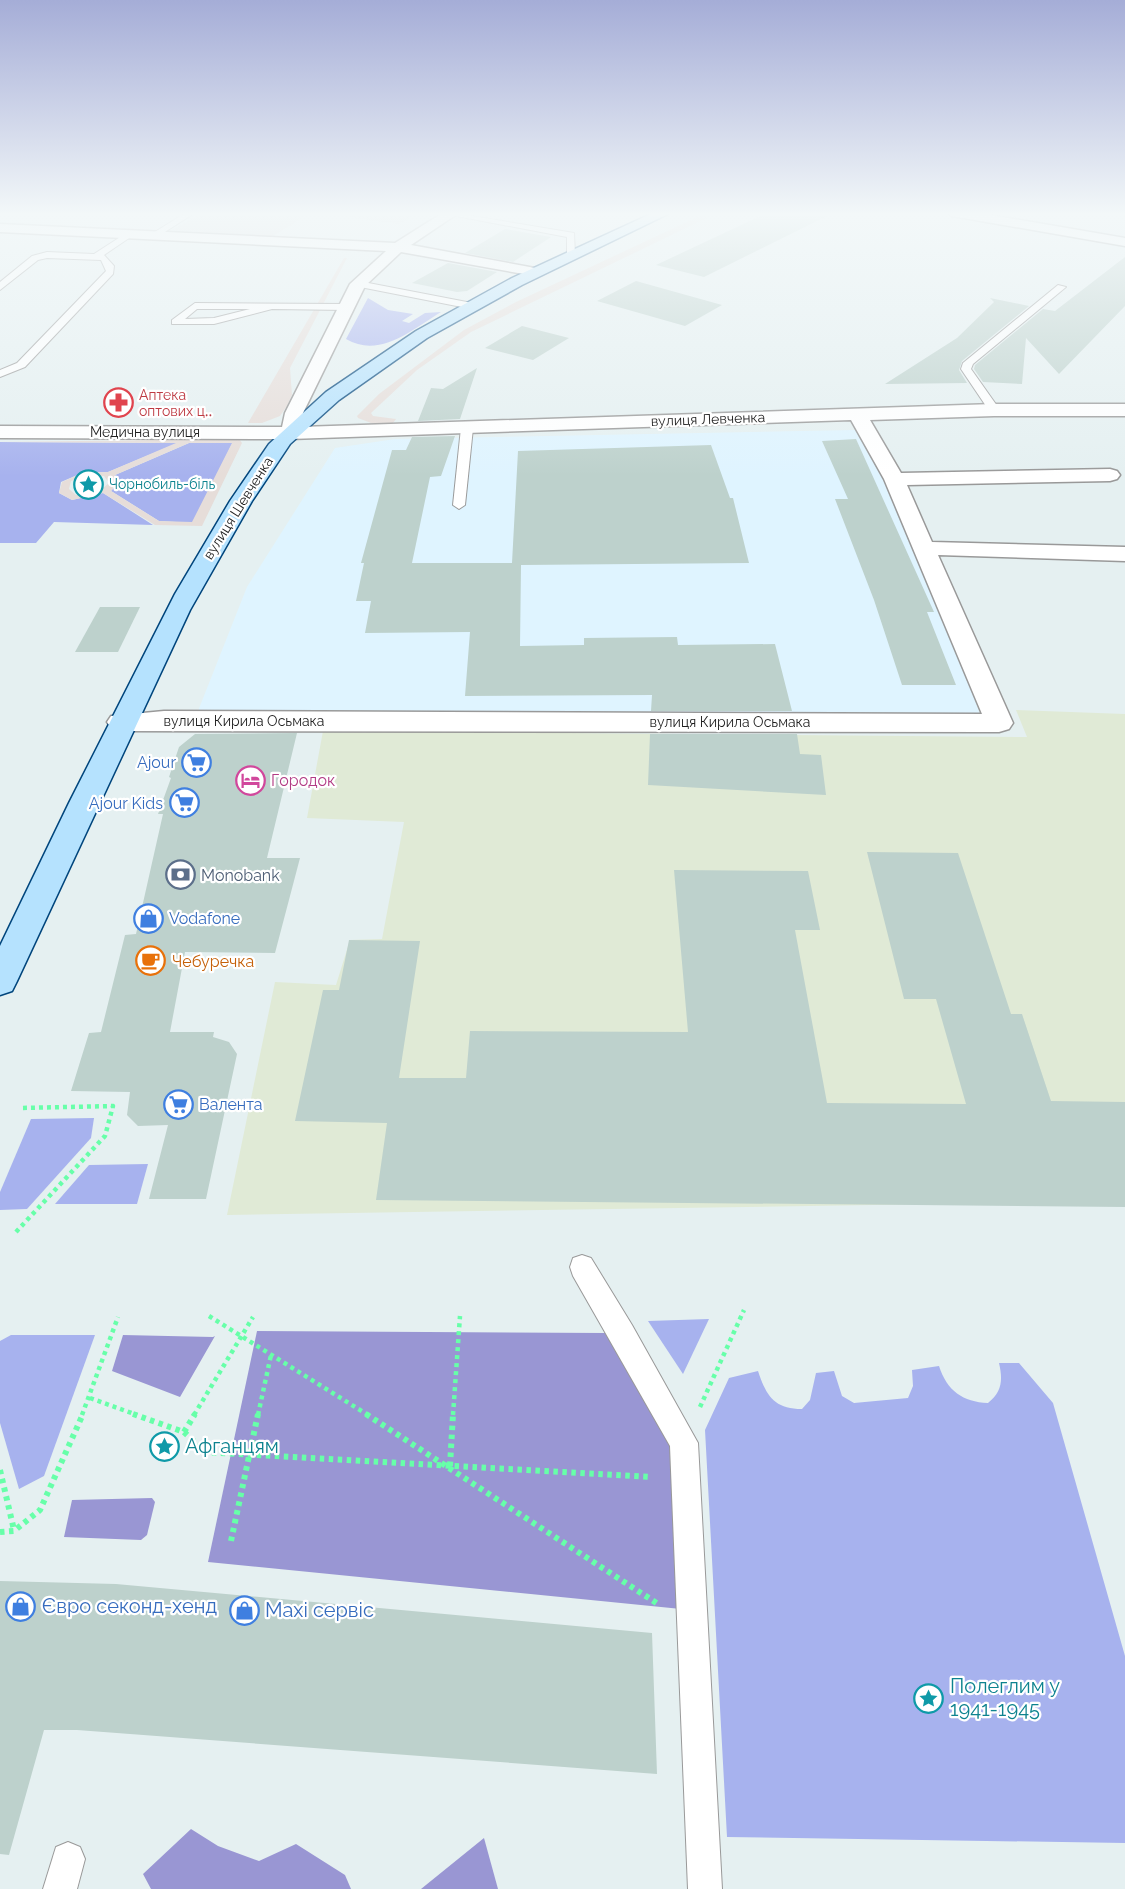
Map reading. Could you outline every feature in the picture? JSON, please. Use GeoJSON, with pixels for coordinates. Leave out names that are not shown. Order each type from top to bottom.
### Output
{"type":"FeatureCollection","features":[{"type":"Feature","properties":{"kind":"main road","name":"вулиця Шевченка"},"geometry":{"type":"LineString","coordinates":[[0,981],[121,722],[199,569],[270,456],[290,433],[390,354],[483,300]]}},
{"type":"Feature","properties":{"kind":"street"},"geometry":{"type":"LineString","coordinates":[[290,433],[294,413],[350,300]]}},
{"type":"Feature","properties":{"kind":"street","name":"вулиця Левченка"},"geometry":{"type":"LineString","coordinates":[[290,433],[994,410],[1125,410]]}},
{"type":"Feature","properties":{"kind":"street","name":"вулиця Кирила Осьмака"},"geometry":{"type":"LineString","coordinates":[[121,722],[164,720],[999,723],[894,479],[857,414]]}},
{"type":"Feature","properties":{"kind":"street","name":"Медична вулиця"},"geometry":{"type":"LineString","coordinates":[[0,432],[290,433]]}},
{"type":"Feature","properties":{"kind":"street"},"geometry":{"type":"LineString","coordinates":[[894,479],[1110,475]]}},
{"type":"Feature","properties":{"kind":"street"},"geometry":{"type":"LineString","coordinates":[[925,548],[1125,554]]}},
{"type":"Feature","properties":{"kind":"lane"},"geometry":{"type":"LineString","coordinates":[[0,374],[21,365],[83,300]]}},
{"type":"Feature","properties":{"kind":"lane"},"geometry":{"type":"LineString","coordinates":[[442,300],[472,306]]}},
{"type":"Feature","properties":{"kind":"lane"},"geometry":{"type":"LineString","coordinates":[[994,410],[966,369],[968,363],[1045,300]]}},
{"type":"Feature","properties":{"kind":"lane"},"geometry":{"type":"LineString","coordinates":[[274,306],[214,321],[175,322],[195,306],[274,306],[346,307]]}},
{"type":"Feature","properties":{"kind":"lane"},"geometry":{"type":"LineString","coordinates":[[459,505],[467,428]]}},
{"type":"Feature","properties":{"kind":"lane"},"geometry":{"type":"LineString","coordinates":[[582,1268],[623,1334],[684,1443],[705,1889]]}},
{"type":"Feature","properties":{"kind":"path"},"geometry":{"type":"LineString","coordinates":[[16,1232],[105,1136],[113,1106],[20,1108]]}},
{"type":"Feature","properties":{"kind":"path"},"geometry":{"type":"LineString","coordinates":[[684,1443],[744,1310]]}},
{"type":"Feature","properties":{"kind":"path"},"geometry":{"type":"LineString","coordinates":[[209,1316],[450,1467],[692,1626]]}},
{"type":"Feature","properties":{"kind":"path"},"geometry":{"type":"LineString","coordinates":[[450,1467],[460,1316]]}},
{"type":"Feature","properties":{"kind":"path"},"geometry":{"type":"LineString","coordinates":[[0,1532],[14,1531],[40,1510],[90,1398],[118,1317]]}},
{"type":"Feature","properties":{"kind":"path"},"geometry":{"type":"LineString","coordinates":[[184,1432],[253,1317]]}},
{"type":"Feature","properties":{"kind":"path"},"geometry":{"type":"LineString","coordinates":[[231,1541],[271,1355]]}},
{"type":"Feature","properties":{"kind":"path"},"geometry":{"type":"LineString","coordinates":[[90,1398],[184,1432],[205,1452],[685,1479]]}},
{"type":"Feature","properties":{"kind":"path"},"geometry":{"type":"LineString","coordinates":[[0,1470],[14,1531]]}},
{"type":"Feature","properties":{"kind":"shaded area"},"geometry":{"type":"Polygon","coordinates":[[[319,300],[325,300],[290,368],[292,395],[287,406],[280,416],[262,423],[248,423],[319,300]]]}},
{"type":"Feature","properties":{"kind":"shaded area"},"geometry":{"type":"Polygon","coordinates":[[[367,300],[372,300],[388,310],[413,314],[402,321],[409,323],[425,313],[441,312],[408,333],[384,344],[371,346],[346,339],[367,300]]]}},
{"type":"Feature","properties":{"kind":"shaded area"},"geometry":{"type":"Polygon","coordinates":[[[537,300],[471,332],[417,370],[371,413],[373,416],[396,419],[393,423],[371,423],[358,418],[357,416],[379,394],[464,330],[516,302],[537,300]]]}},
{"type":"Feature","properties":{"kind":"shaded area"},"geometry":{"type":"Polygon","coordinates":[[[855,430],[873,457],[951,627],[980,715],[198,711],[247,587],[335,448],[395,439],[855,430]]]}},
{"type":"Feature","properties":{"kind":"shaded area"},"geometry":{"type":"Polygon","coordinates":[[[239,439],[242,443],[202,526],[155,525],[103,493],[72,500],[59,493],[62,482],[82,473],[108,472],[176,443],[0,442],[239,439]],[[189,443],[115,475],[119,482],[111,491],[159,521],[192,522],[232,443],[189,443]],[[84,476],[71,481],[69,489],[76,495],[101,490],[109,483],[104,476],[84,476]]]}},
{"type":"Feature","properties":{"kind":"shaded area"},"geometry":{"type":"Polygon","coordinates":[[[0,442],[178,443],[108,472],[82,473],[61,482],[59,493],[72,500],[103,493],[153,525],[54,522],[36,543],[0,543],[0,442]]]}},
{"type":"Feature","properties":{"kind":"shaded area"},"geometry":{"type":"Polygon","coordinates":[[[233,442],[193,523],[159,521],[111,491],[119,482],[115,475],[189,443],[233,442]]]}},
{"type":"Feature","properties":{"kind":"shaded area"},"geometry":{"type":"Polygon","coordinates":[[[1016,710],[1125,714],[1125,1201],[227,1215],[275,982],[336,985],[350,940],[382,939],[404,822],[307,818],[323,731],[1027,737],[1016,710]]]}},
{"type":"Feature","properties":{"kind":"shaded area"},"geometry":{"type":"Polygon","coordinates":[[[94,1118],[91,1138],[27,1209],[0,1210],[0,1192],[31,1119],[94,1118]]]}},
{"type":"Feature","properties":{"kind":"shaded area"},"geometry":{"type":"Polygon","coordinates":[[[148,1164],[137,1204],[55,1204],[89,1165],[148,1164]]]}},
{"type":"Feature","properties":{"kind":"shaded area"},"geometry":{"type":"Polygon","coordinates":[[[709,1319],[683,1374],[648,1321],[709,1319]]]}},
{"type":"Feature","properties":{"kind":"shaded area"},"geometry":{"type":"Polygon","coordinates":[[[257,1331],[605,1333],[677,1444],[681,1609],[208,1562],[257,1331]]]}},
{"type":"Feature","properties":{"kind":"shaded area"},"geometry":{"type":"Polygon","coordinates":[[[11,1335],[95,1335],[44,1476],[19,1489],[0,1423],[0,1341],[11,1335]]]}},
{"type":"Feature","properties":{"kind":"shaded area"},"geometry":{"type":"Polygon","coordinates":[[[123,1335],[215,1336],[180,1397],[112,1371],[123,1335]]]}},
{"type":"Feature","properties":{"kind":"shaded area"},"geometry":{"type":"Polygon","coordinates":[[[999,1363],[1019,1363],[1053,1403],[1125,1656],[1125,1843],[727,1837],[705,1430],[729,1378],[758,1371],[772,1399],[784,1406],[802,1409],[810,1400],[816,1373],[834,1371],[842,1396],[854,1403],[908,1398],[913,1386],[912,1370],[939,1366],[942,1375],[957,1393],[971,1400],[988,1403],[999,1390],[1001,1375],[999,1363]]]}},
{"type":"Feature","properties":{"kind":"shaded area"},"geometry":{"type":"Polygon","coordinates":[[[152,1498],[155,1502],[147,1535],[141,1540],[64,1537],[72,1500],[152,1498]]]}},
{"type":"Feature","properties":{"kind":"shaded area"},"geometry":{"type":"Polygon","coordinates":[[[191,1829],[218,1846],[259,1861],[296,1844],[345,1875],[351,1889],[151,1889],[143,1874],[191,1829]]]}},
{"type":"Feature","properties":{"kind":"shaded area"},"geometry":{"type":"Polygon","coordinates":[[[484,1838],[498,1889],[421,1889],[484,1838]]]}},
{"type":"Feature","properties":{"kind":"building"},"geometry":{"type":"Polygon","coordinates":[[[705,300],[722,305],[685,326],[597,301],[705,300]]]}},
{"type":"Feature","properties":{"kind":"building"},"geometry":{"type":"Polygon","coordinates":[[[992,300],[1029,306],[962,361],[959,370],[967,383],[885,384],[957,338],[994,302],[992,300]]]}},
{"type":"Feature","properties":{"kind":"building"},"geometry":{"type":"Polygon","coordinates":[[[1069,300],[1125,300],[1125,306],[1059,374],[1026,338],[1022,384],[983,382],[974,369],[975,365],[1043,309],[1055,311],[1069,300]]]}},
{"type":"Feature","properties":{"kind":"building"},"geometry":{"type":"Polygon","coordinates":[[[522,326],[569,338],[533,360],[485,348],[522,326]]]}},
{"type":"Feature","properties":{"kind":"building"},"geometry":{"type":"Polygon","coordinates":[[[477,368],[460,419],[418,421],[431,388],[443,389],[477,368]]]}},
{"type":"Feature","properties":{"kind":"building"},"geometry":{"type":"Polygon","coordinates":[[[455,436],[441,476],[430,477],[412,563],[512,563],[518,451],[711,445],[730,498],[733,498],[749,563],[521,565],[520,646],[584,645],[584,638],[677,637],[678,645],[775,644],[792,711],[651,711],[652,695],[465,696],[470,632],[365,633],[371,601],[356,601],[364,563],[361,563],[392,450],[406,450],[412,437],[455,436]]]}},
{"type":"Feature","properties":{"kind":"building"},"geometry":{"type":"Polygon","coordinates":[[[856,439],[934,612],[927,612],[956,685],[902,685],[874,600],[835,499],[848,499],[822,441],[856,439]]]}},
{"type":"Feature","properties":{"kind":"building"},"geometry":{"type":"Polygon","coordinates":[[[100,607],[140,607],[118,652],[75,652],[100,607]]]}},
{"type":"Feature","properties":{"kind":"building"},"geometry":{"type":"Polygon","coordinates":[[[297,733],[267,858],[300,858],[275,953],[185,952],[170,1032],[214,1032],[213,1037],[229,1042],[237,1054],[206,1199],[149,1199],[168,1125],[138,1126],[127,1115],[130,1092],[71,1091],[89,1033],[101,1032],[125,935],[136,934],[163,814],[158,814],[171,778],[169,777],[179,747],[195,734],[297,733]]]}},
{"type":"Feature","properties":{"kind":"building"},"geometry":{"type":"Polygon","coordinates":[[[650,734],[797,734],[800,754],[821,755],[826,795],[648,785],[650,734]]]}},
{"type":"Feature","properties":{"kind":"building"},"geometry":{"type":"Polygon","coordinates":[[[867,852],[958,853],[1011,1014],[1022,1014],[1051,1101],[1125,1102],[1125,1207],[376,1200],[387,1123],[295,1121],[323,990],[339,990],[349,940],[420,941],[399,1078],[466,1078],[470,1031],[688,1032],[674,870],[808,871],[820,930],[795,930],[827,1103],[966,1104],[936,999],[904,999],[867,852]]]}},
{"type":"Feature","properties":{"kind":"building"},"geometry":{"type":"Polygon","coordinates":[[[0,1581],[116,1584],[652,1633],[657,1774],[77,1730],[44,1730],[9,1855],[0,1854],[0,1581]]]}},
{"type":"Feature","properties":{"kind":"place","name":"Аптека оптових ц‥"},"geometry":{"type":"Point","coordinates":[118,403]}},
{"type":"Feature","properties":{"kind":"place","name":"Чорнобиль-біль"},"geometry":{"type":"Point","coordinates":[88,484]}},
{"type":"Feature","properties":{"kind":"place","name":"Ajour"},"geometry":{"type":"Point","coordinates":[197,762]}},
{"type":"Feature","properties":{"kind":"place","name":"Городок"},"geometry":{"type":"Point","coordinates":[250,780]}},
{"type":"Feature","properties":{"kind":"place","name":"Ajour Kids"},"geometry":{"type":"Point","coordinates":[184,803]}},
{"type":"Feature","properties":{"kind":"place","name":"Monobank"},"geometry":{"type":"Point","coordinates":[180,875]}},
{"type":"Feature","properties":{"kind":"place","name":"Vodafone"},"geometry":{"type":"Point","coordinates":[148,918]}},
{"type":"Feature","properties":{"kind":"place","name":"Чебуречка"},"geometry":{"type":"Point","coordinates":[151,961]}},
{"type":"Feature","properties":{"kind":"place","name":"Валента"},"geometry":{"type":"Point","coordinates":[178,1104]}},
{"type":"Feature","properties":{"kind":"place","name":"Афганцям"},"geometry":{"type":"Point","coordinates":[164,1446]}},
{"type":"Feature","properties":{"kind":"place","name":"Євро секонд-хенд"},"geometry":{"type":"Point","coordinates":[21,1606]}},
{"type":"Feature","properties":{"kind":"place","name":"Maxi сервіс"},"geometry":{"type":"Point","coordinates":[244,1610]}},
{"type":"Feature","properties":{"kind":"place","name":"Полеглим у 1941-1945"},"geometry":{"type":"Point","coordinates":[929,1698]}}]}
